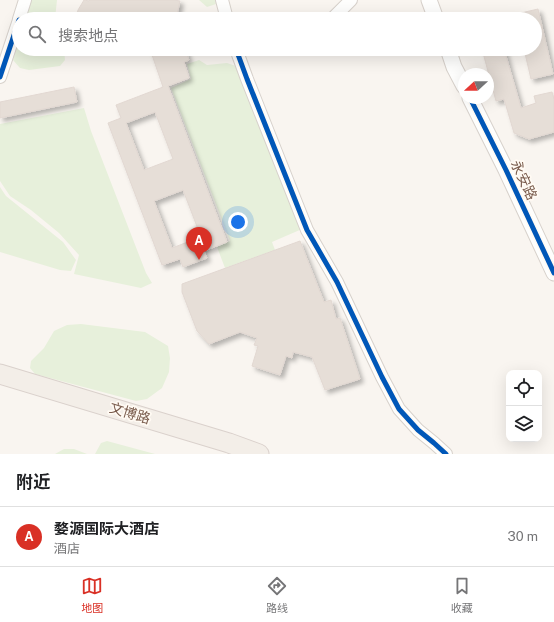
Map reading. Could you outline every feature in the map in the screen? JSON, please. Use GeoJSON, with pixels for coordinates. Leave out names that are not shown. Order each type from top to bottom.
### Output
{"type":"FeatureCollection","features":[{"type":"Feature","properties":{"kind":"main road","name":"文博路"},"geometry":{"type":"LineString","coordinates":[[0,374],[228,443],[259,454]]}},
{"type":"Feature","properties":{"kind":"street"},"geometry":{"type":"LineString","coordinates":[[21,12],[25,0]]}},
{"type":"Feature","properties":{"kind":"street"},"geometry":{"type":"LineString","coordinates":[[222,0],[225,12]]}},
{"type":"Feature","properties":{"kind":"street"},"geometry":{"type":"LineString","coordinates":[[339,12],[351,0]]}},
{"type":"Feature","properties":{"kind":"street"},"geometry":{"type":"LineString","coordinates":[[429,0],[433,12]]}},
{"type":"Feature","properties":{"kind":"street"},"geometry":{"type":"LineString","coordinates":[[0,77],[12,40]]}},
{"type":"Feature","properties":{"kind":"street"},"geometry":{"type":"LineString","coordinates":[[239,56],[307,230],[337,282],[384,381],[399,409],[418,430],[446,454]]}},
{"type":"Feature","properties":{"kind":"street"},"geometry":{"type":"LineString","coordinates":[[450,56],[458,75]]}},
{"type":"Feature","properties":{"kind":"street","name":"永安路"},"geometry":{"type":"LineString","coordinates":[[473,104],[506,170],[554,273]]}},
{"type":"Feature","properties":{"kind":"green space"},"geometry":{"type":"Polygon","coordinates":[[[31,0],[57,0],[56,12],[28,12],[31,0]]]}},
{"type":"Feature","properties":{"kind":"green space"},"geometry":{"type":"Polygon","coordinates":[[[199,0],[215,0],[216,4],[207,7],[199,0]]]}},
{"type":"Feature","properties":{"kind":"green space"},"geometry":{"type":"Polygon","coordinates":[[[14,56],[65,56],[65,60],[60,66],[29,70],[20,68],[13,60],[14,56]]]}},
{"type":"Feature","properties":{"kind":"green space"},"geometry":{"type":"Polygon","coordinates":[[[199,60],[207,65],[227,63],[236,66],[302,229],[272,242],[275,250],[225,268],[217,247],[230,241],[171,88],[191,79],[187,64],[199,60]]]}},
{"type":"Feature","properties":{"kind":"green space"},"geometry":{"type":"Polygon","coordinates":[[[84,108],[91,131],[146,273],[152,283],[141,288],[74,274],[79,255],[59,233],[31,210],[10,196],[0,181],[0,124],[84,108]]]}},
{"type":"Feature","properties":{"kind":"green space"},"geometry":{"type":"Polygon","coordinates":[[[0,187],[6,196],[63,242],[76,260],[71,271],[60,270],[0,252],[0,187]]]}},
{"type":"Feature","properties":{"kind":"green space"},"geometry":{"type":"Polygon","coordinates":[[[81,324],[145,332],[168,346],[170,358],[169,372],[162,388],[147,399],[136,401],[35,374],[30,368],[31,361],[44,348],[54,331],[67,325],[81,324]]]}},
{"type":"Feature","properties":{"kind":"green space"},"geometry":{"type":"Polygon","coordinates":[[[107,441],[155,454],[95,454],[101,443],[107,441]]]}},
{"type":"Feature","properties":{"kind":"green space"},"geometry":{"type":"Polygon","coordinates":[[[64,449],[74,449],[87,454],[55,454],[64,449]]]}},
{"type":"Feature","properties":{"kind":"building"},"geometry":{"type":"Polygon","coordinates":[[[84,0],[180,1],[178,12],[78,12],[84,0]]]}},
{"type":"Feature","properties":{"kind":"building"},"geometry":{"type":"Polygon","coordinates":[[[538,9],[539,12],[525,12],[538,9]]]}},
{"type":"Feature","properties":{"kind":"building"},"geometry":{"type":"Polygon","coordinates":[[[542,26],[553,74],[531,79],[526,56],[542,56],[542,26]]]}},
{"type":"Feature","properties":{"kind":"building"},"geometry":{"type":"Polygon","coordinates":[[[152,56],[188,56],[189,60],[184,62],[189,78],[168,86],[227,242],[204,251],[207,258],[183,267],[180,259],[162,265],[108,123],[121,118],[116,105],[163,87],[152,56]],[[155,112],[126,123],[144,170],[173,159],[155,112]],[[183,190],[154,201],[172,248],[201,237],[183,190]]]}},
{"type":"Feature","properties":{"kind":"building"},"geometry":{"type":"Polygon","coordinates":[[[484,56],[506,56],[521,108],[536,103],[534,96],[552,92],[554,99],[554,132],[529,139],[514,133],[504,99],[496,101],[494,94],[494,68],[487,68],[484,56]]]}},
{"type":"Feature","properties":{"kind":"building"},"geometry":{"type":"Polygon","coordinates":[[[74,87],[77,102],[0,118],[0,102],[74,87]]]}},
{"type":"Feature","properties":{"kind":"building"},"geometry":{"type":"Polygon","coordinates":[[[300,241],[324,302],[331,300],[336,319],[340,318],[360,379],[325,390],[312,357],[293,352],[292,358],[286,356],[280,375],[252,366],[258,346],[254,345],[257,338],[240,332],[209,344],[197,331],[182,292],[182,284],[300,241]]]}},
{"type":"Feature","properties":{"kind":"cycle path"},"geometry":{"type":"LineString","coordinates":[[0,77],[12,41]]}},
{"type":"Feature","properties":{"kind":"cycle path"},"geometry":{"type":"LineString","coordinates":[[239,56],[307,230],[337,282],[382,377],[399,409],[418,430],[446,454]]}},
{"type":"Feature","properties":{"kind":"cycle path"},"geometry":{"type":"LineString","coordinates":[[473,104],[506,170],[554,273]]}},
{"type":"Feature","properties":{"kind":"place","name":"婺源国际大酒店"},"geometry":{"type":"Point","coordinates":[199,260]}}]}
